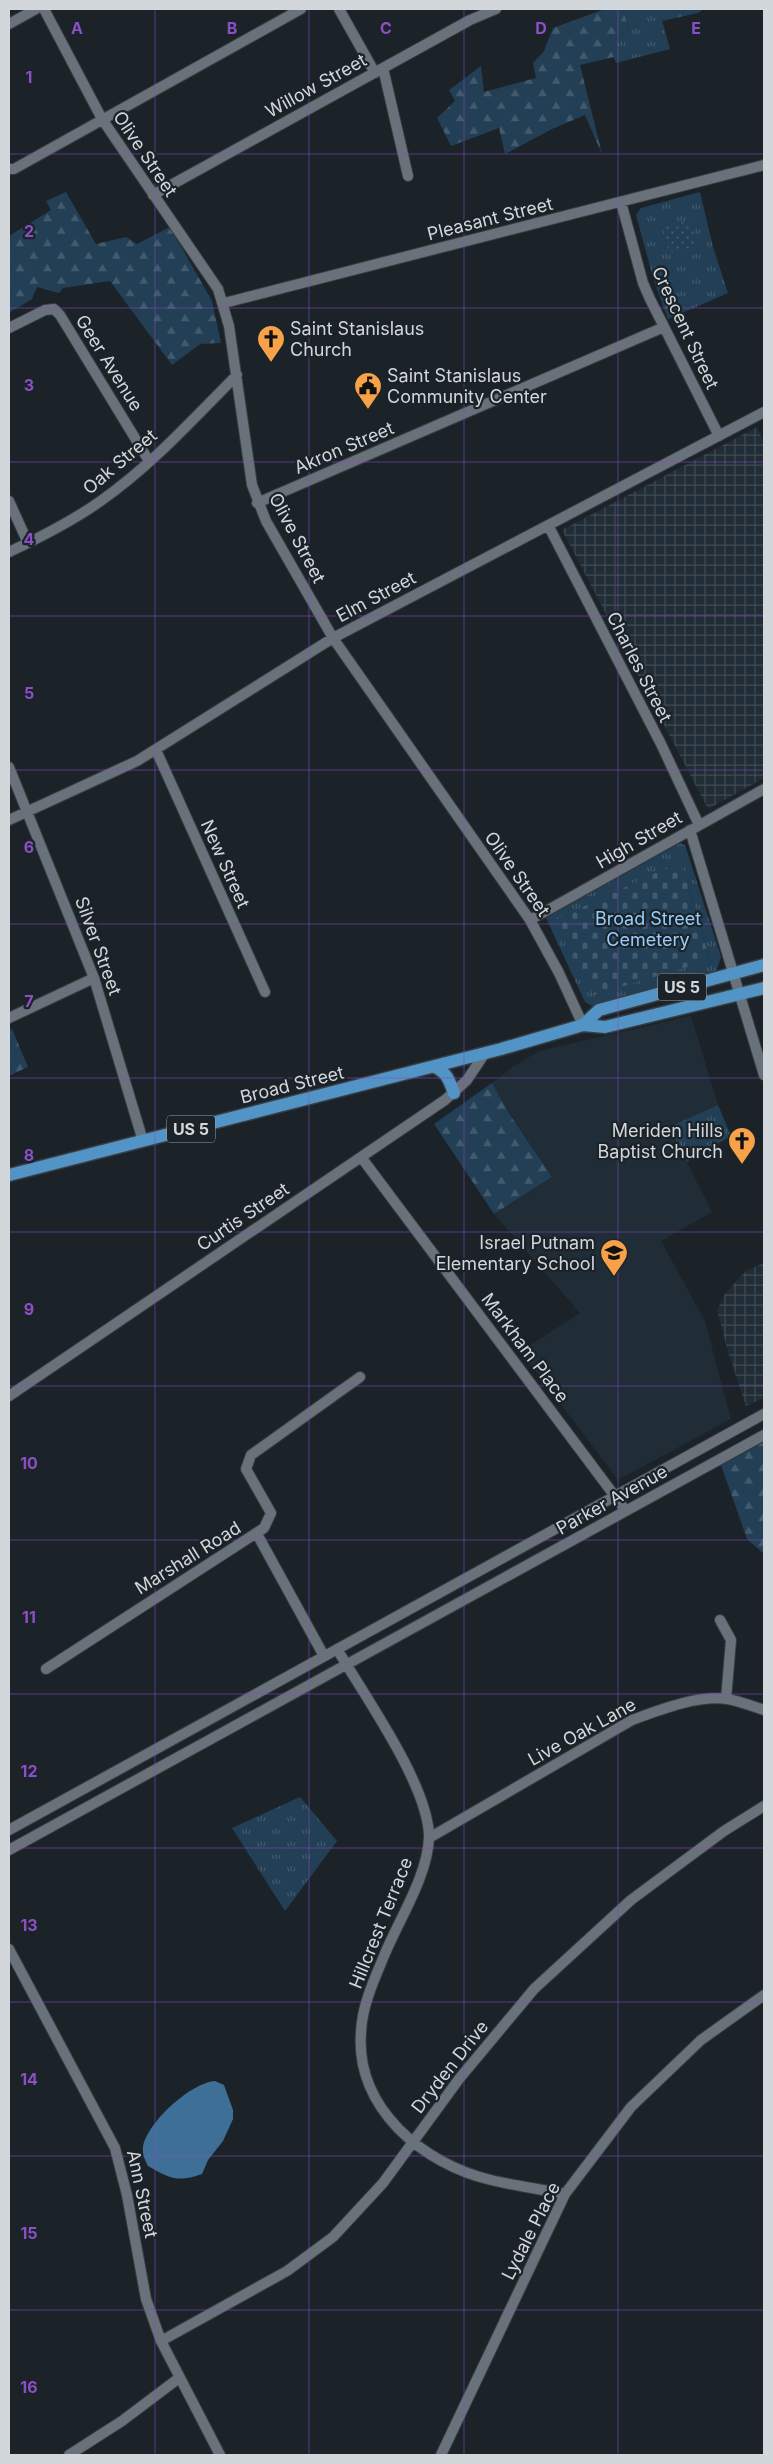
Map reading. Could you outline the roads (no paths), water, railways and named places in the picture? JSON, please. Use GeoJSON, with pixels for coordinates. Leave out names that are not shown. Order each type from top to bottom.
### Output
{"type":"FeatureCollection","features":[{"type":"Feature","properties":{"kind":"main road","name":"Broad Street"},"geometry":{"type":"LineString","coordinates":[[583,1025],[599,1010],[764,965]]}},
{"type":"Feature","properties":{"kind":"main road","name":"Broad Street"},"geometry":{"type":"LineString","coordinates":[[9,1175],[485,1054],[583,1025],[605,1027],[764,988]]}},
{"type":"Feature","properties":{"kind":"main road"},"geometry":{"type":"LineString","coordinates":[[434,1067],[442,1070],[448,1076],[454,1093]]}},
{"type":"Feature","properties":{"kind":"street"},"geometry":{"type":"LineString","coordinates":[[9,24],[36,9]]}},
{"type":"Feature","properties":{"kind":"street","name":"Olive Street"},"geometry":{"type":"LineString","coordinates":[[44,9],[102,120],[209,274],[224,303],[237,376],[252,485],[257,503],[333,638],[530,920],[559,972],[583,1025]]}},
{"type":"Feature","properties":{"kind":"street"},"geometry":{"type":"LineString","coordinates":[[9,169],[14,169],[301,9]]}},
{"type":"Feature","properties":{"kind":"street"},"geometry":{"type":"LineString","coordinates":[[339,9],[379,70],[408,176]]}},
{"type":"Feature","properties":{"kind":"street","name":"Willow Street"},"geometry":{"type":"LineString","coordinates":[[153,195],[470,20],[496,9]]}},
{"type":"Feature","properties":{"kind":"street","name":"Pleasant Street"},"geometry":{"type":"LineString","coordinates":[[224,303],[764,165]]}},
{"type":"Feature","properties":{"kind":"street","name":"Crescent Street"},"geometry":{"type":"LineString","coordinates":[[620,202],[643,283],[719,436]]}},
{"type":"Feature","properties":{"kind":"street","name":"Geer Avenue"},"geometry":{"type":"LineString","coordinates":[[9,328],[46,310],[54,310],[60,315],[149,461]]}},
{"type":"Feature","properties":{"kind":"street","name":"Akron Street"},"geometry":{"type":"LineString","coordinates":[[257,503],[664,327]]}},
{"type":"Feature","properties":{"kind":"street","name":"Oak Street"},"geometry":{"type":"LineString","coordinates":[[9,552],[57,529],[104,499],[149,461],[237,376]]}},
{"type":"Feature","properties":{"kind":"street","name":"Elm Street"},"geometry":{"type":"LineString","coordinates":[[9,820],[156,750],[333,638],[764,412]]}},
{"type":"Feature","properties":{"kind":"street"},"geometry":{"type":"LineString","coordinates":[[9,501],[28,543]]}},
{"type":"Feature","properties":{"kind":"street","name":"Charles Street"},"geometry":{"type":"LineString","coordinates":[[548,526],[656,735],[699,825]]}},
{"type":"Feature","properties":{"kind":"street","name":"New Street"},"geometry":{"type":"LineString","coordinates":[[156,750],[265,992]]}},
{"type":"Feature","properties":{"kind":"street","name":"Silver Street"},"geometry":{"type":"LineString","coordinates":[[9,767],[94,978],[143,1141]]}},
{"type":"Feature","properties":{"kind":"street","name":"High Street"},"geometry":{"type":"LineString","coordinates":[[530,920],[764,789]]}},
{"type":"Feature","properties":{"kind":"street"},"geometry":{"type":"LineString","coordinates":[[690,830],[764,1075]]}},
{"type":"Feature","properties":{"kind":"street"},"geometry":{"type":"LineString","coordinates":[[9,1018],[94,978]]}},
{"type":"Feature","properties":{"kind":"street","name":"Curtis Street"},"geometry":{"type":"LineString","coordinates":[[9,1396],[454,1093],[470,1076],[485,1054]]}},
{"type":"Feature","properties":{"kind":"street","name":"Markham Place"},"geometry":{"type":"LineString","coordinates":[[361,1157],[626,1511]]}},
{"type":"Feature","properties":{"kind":"street"},"geometry":{"type":"LineString","coordinates":[[257,1534],[264,1528],[271,1513],[246,1469],[251,1455],[360,1377]]}},
{"type":"Feature","properties":{"kind":"street","name":"Parker Avenue"},"geometry":{"type":"LineString","coordinates":[[9,1830],[764,1414]]}},
{"type":"Feature","properties":{"kind":"street"},"geometry":{"type":"LineString","coordinates":[[745,1425],[754,1441]]}},
{"type":"Feature","properties":{"kind":"street","name":"Parker Avenue"},"geometry":{"type":"LineString","coordinates":[[9,1850],[764,1435]]}},
{"type":"Feature","properties":{"kind":"street","name":"Marshall Road"},"geometry":{"type":"LineString","coordinates":[[46,1669],[226,1551],[257,1534],[324,1656]]}},
{"type":"Feature","properties":{"kind":"street"},"geometry":{"type":"LineString","coordinates":[[477,1572],[486,1588]]}},
{"type":"Feature","properties":{"kind":"street"},"geometry":{"type":"LineString","coordinates":[[720,1620],[731,1640],[726,1699]]}},
{"type":"Feature","properties":{"kind":"street","name":"Hillcrest Terrace"},"geometry":{"type":"LineString","coordinates":[[337,1649],[416,1784],[426,1811],[429,1838],[422,1869],[368,1996],[361,2032],[362,2066],[373,2097],[412,2143],[446,2164],[490,2180],[565,2194]]}},
{"type":"Feature","properties":{"kind":"street","name":"Live Oak Lane"},"geometry":{"type":"LineString","coordinates":[[429,1838],[632,1720],[663,1708],[697,1701],[726,1699],[764,1710]]}},
{"type":"Feature","properties":{"kind":"street"},"geometry":{"type":"LineString","coordinates":[[214,1717],[222,1733]]}},
{"type":"Feature","properties":{"kind":"street"},"geometry":{"type":"LineString","coordinates":[[93,1783],[102,1799]]}},
{"type":"Feature","properties":{"kind":"street","name":"Dryden Drive"},"geometry":{"type":"LineString","coordinates":[[161,2341],[252,2292],[311,2255],[333,2238],[367,2203],[459,2079],[534,1989],[631,1900],[724,1831],[764,1806]]}},
{"type":"Feature","properties":{"kind":"street","name":"Ann Street"},"geometry":{"type":"LineString","coordinates":[[9,1949],[115,2148],[128,2194],[146,2299],[161,2341],[220,2455]]}},
{"type":"Feature","properties":{"kind":"street","name":"Lydale Place"},"geometry":{"type":"LineString","coordinates":[[441,2455],[565,2194],[631,2106],[701,2040],[764,1995]]}},
{"type":"Feature","properties":{"kind":"street"},"geometry":{"type":"LineString","coordinates":[[69,2455],[122,2421],[180,2378]]}},
{"type":"Feature","properties":{"kind":"place","name":"Saint Stanislaus Church"},"geometry":{"type":"Point","coordinates":[271,363]}},
{"type":"Feature","properties":{"kind":"place","name":"Saint Stanislaus Community Center"},"geometry":{"type":"Point","coordinates":[368,410]}},
{"type":"Feature","properties":{"kind":"place","name":"Meriden Hills Baptist Church"},"geometry":{"type":"Point","coordinates":[742,1165]}},
{"type":"Feature","properties":{"kind":"place","name":"Israel Putnam Elementary School"},"geometry":{"type":"Point","coordinates":[614,1277]}},
{"type":"Feature","properties":{"kind":"park label","name":"Broad Street Cemetery"},"geometry":{"type":"Point","coordinates":[648,930]}}]}
